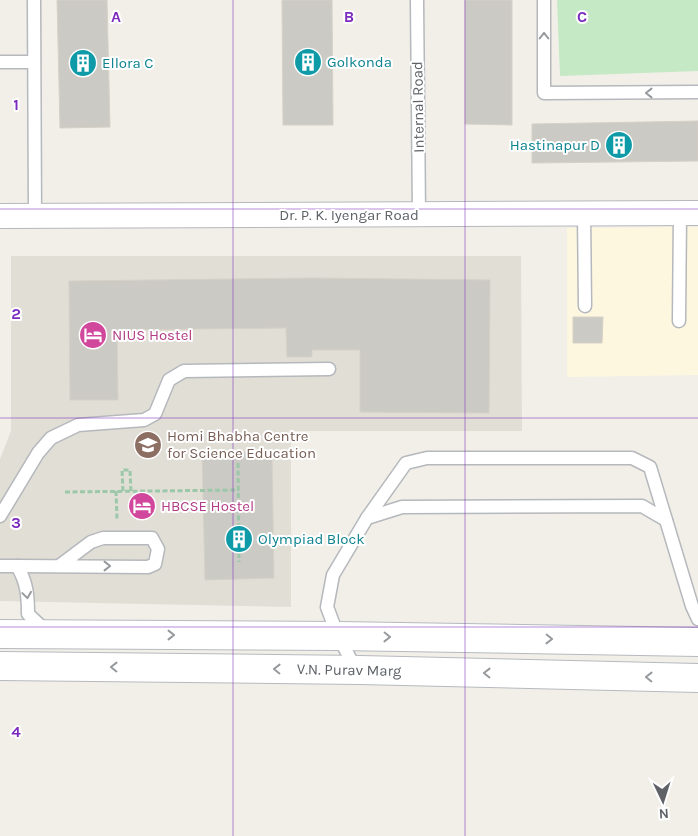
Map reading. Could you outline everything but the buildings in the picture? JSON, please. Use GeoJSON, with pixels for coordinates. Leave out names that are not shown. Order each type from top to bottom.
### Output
{"type":"FeatureCollection","features":[{"type":"Feature","properties":{"kind":"street","name":"Dr. P. K. Iyengar Road"},"geometry":{"type":"LineString","coordinates":[[0,216],[689,213]]}},
{"type":"Feature","properties":{"kind":"street"},"geometry":{"type":"LineString","coordinates":[[0,634],[338,636],[698,642]]}},
{"type":"Feature","properties":{"kind":"street","name":"V.N. Purav Marg"},"geometry":{"type":"LineString","coordinates":[[0,666],[360,670],[698,678]]}},
{"type":"Feature","properties":{"kind":"lane"},"geometry":{"type":"LineString","coordinates":[[34,0],[36,216]]}},
{"type":"Feature","properties":{"kind":"lane","name":"Internal Road"},"geometry":{"type":"LineString","coordinates":[[417,0],[419,214]]}},
{"type":"Feature","properties":{"kind":"lane"},"geometry":{"type":"LineString","coordinates":[[544,0],[544,93],[698,92]]}},
{"type":"Feature","properties":{"kind":"lane"},"geometry":{"type":"LineString","coordinates":[[0,62],[34,62]]}},
{"type":"Feature","properties":{"kind":"lane"},"geometry":{"type":"LineString","coordinates":[[679,321],[689,213]]}},
{"type":"Feature","properties":{"kind":"lane"},"geometry":{"type":"LineString","coordinates":[[584,214],[585,306]]}},
{"type":"Feature","properties":{"kind":"lane"},"geometry":{"type":"LineString","coordinates":[[0,516],[38,453],[51,438],[78,424],[144,420],[155,414],[169,380],[184,371],[329,369]]}},
{"type":"Feature","properties":{"kind":"lane"},"geometry":{"type":"LineString","coordinates":[[360,670],[351,660],[338,636],[327,607],[333,575],[367,518],[406,463],[427,458],[632,458],[650,467],[692,606],[698,619]]}},
{"type":"Feature","properties":{"kind":"lane"},"geometry":{"type":"LineString","coordinates":[[367,518],[402,507],[642,506],[666,520]]}},
{"type":"Feature","properties":{"kind":"lane"},"geometry":{"type":"LineString","coordinates":[[0,566],[148,567],[154,564],[158,550],[152,538],[103,538],[91,542],[59,566]]}},
{"type":"Feature","properties":{"kind":"lane"},"geometry":{"type":"LineString","coordinates":[[17,566],[25,578],[28,614],[50,635]]}},
{"type":"Feature","properties":{"kind":"path"},"geometry":{"type":"LineString","coordinates":[[238,463],[239,562]]}},
{"type":"Feature","properties":{"kind":"path"},"geometry":{"type":"LineString","coordinates":[[123,491],[122,470],[130,470],[131,491]]}},
{"type":"Feature","properties":{"kind":"path"},"geometry":{"type":"LineString","coordinates":[[65,492],[239,490]]}},
{"type":"Feature","properties":{"kind":"path"},"geometry":{"type":"LineString","coordinates":[[116,491],[118,538]]}},
{"type":"Feature","properties":{"kind":"shaded area"},"geometry":{"type":"Polygon","coordinates":[[[698,227],[698,375],[567,377],[567,228],[698,227]]]}},
{"type":"Feature","properties":{"kind":"shaded area","name":"Homi Bhabha Centre for Science Education"},"geometry":{"type":"Polygon","coordinates":[[[11,256],[521,256],[522,431],[291,431],[291,607],[0,601],[0,459],[11,431],[11,256]]]}},
{"type":"Feature","properties":{"kind":"green space"},"geometry":{"type":"Polygon","coordinates":[[[557,0],[698,0],[698,71],[560,76],[557,0]]]}},
{"type":"Feature","properties":{"kind":"place","name":"Golkonda"},"geometry":{"type":"Point","coordinates":[308,62]}},
{"type":"Feature","properties":{"kind":"place","name":"Ellora C"},"geometry":{"type":"Point","coordinates":[83,63]}},
{"type":"Feature","properties":{"kind":"place","name":"Hastinapur D"},"geometry":{"type":"Point","coordinates":[619,145]}},
{"type":"Feature","properties":{"kind":"place","name":"NIUS Hostel"},"geometry":{"type":"Point","coordinates":[93,335]}},
{"type":"Feature","properties":{"kind":"place","name":"Homi Bhabha Centre for Science Education"},"geometry":{"type":"Point","coordinates":[148,445]}},
{"type":"Feature","properties":{"kind":"place","name":"HBCSE Hostel"},"geometry":{"type":"Point","coordinates":[142,506]}},
{"type":"Feature","properties":{"kind":"place","name":"Olympiad Block"},"geometry":{"type":"Point","coordinates":[239,539]}}]}
